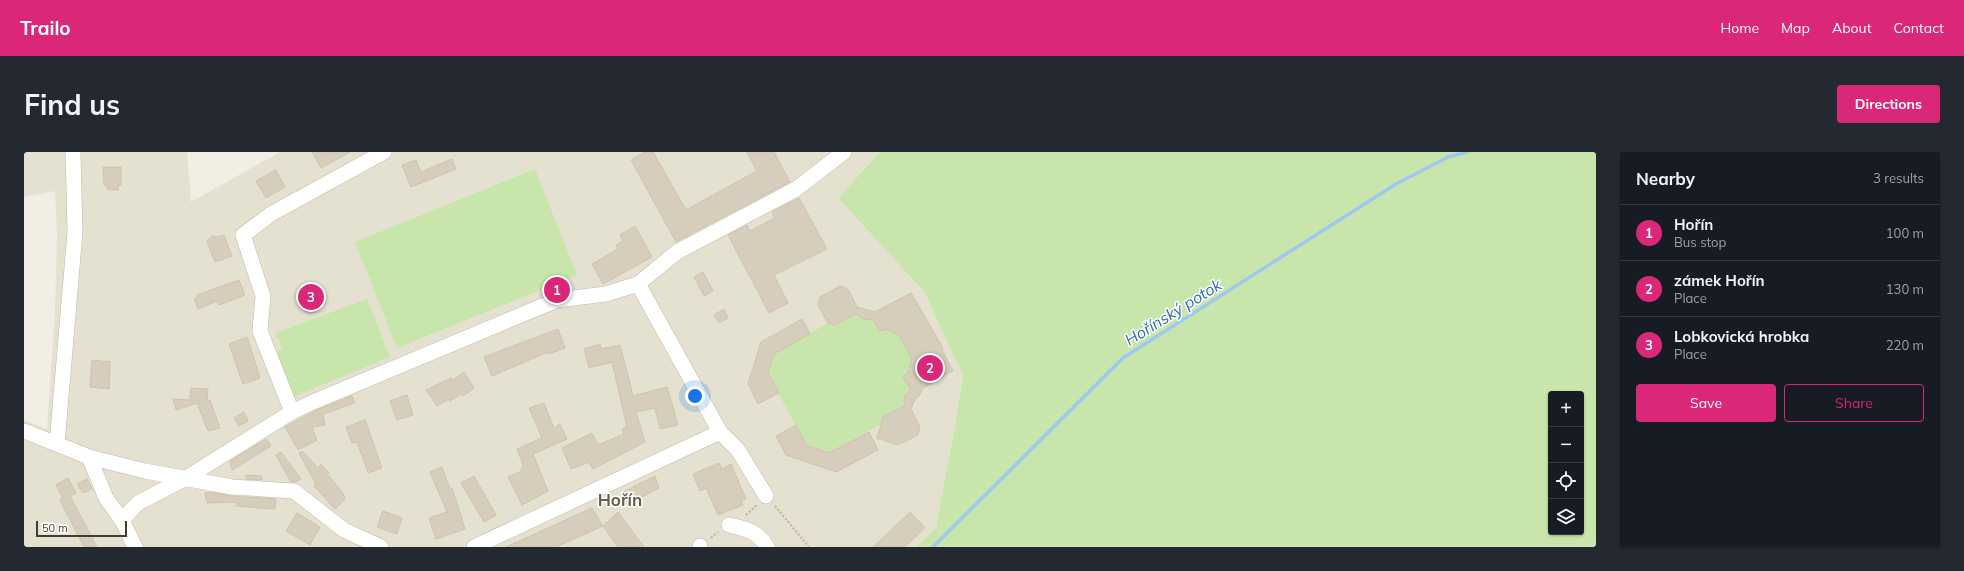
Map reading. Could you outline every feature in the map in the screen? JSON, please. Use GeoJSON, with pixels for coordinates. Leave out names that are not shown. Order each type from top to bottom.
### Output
{"type":"FeatureCollection","features":[{"type":"Feature","properties":{"kind":"street"},"geometry":{"type":"LineString","coordinates":[[57,444],[75,232],[73,152]]}},
{"type":"Feature","properties":{"kind":"street"},"geometry":{"type":"LineString","coordinates":[[292,412],[260,331],[263,296],[243,235],[271,214],[384,152]]}},
{"type":"Feature","properties":{"kind":"street"},"geometry":{"type":"LineString","coordinates":[[122,520],[138,503],[186,478],[292,412],[451,343],[557,300],[606,294],[638,284],[677,252],[796,189],[844,152]]}},
{"type":"Feature","properties":{"kind":"street"},"geometry":{"type":"LineString","coordinates":[[638,284],[720,432],[738,450],[766,496]]}},
{"type":"Feature","properties":{"kind":"street"},"geometry":{"type":"LineString","coordinates":[[24,431],[89,457],[145,471],[232,487],[294,491],[344,530],[381,547]]}},
{"type":"Feature","properties":{"kind":"street"},"geometry":{"type":"LineString","coordinates":[[474,547],[720,432]]}},
{"type":"Feature","properties":{"kind":"street"},"geometry":{"type":"LineString","coordinates":[[89,457],[106,498],[122,520],[135,547]]}},
{"type":"Feature","properties":{"kind":"street"},"geometry":{"type":"LineString","coordinates":[[729,524],[750,530],[762,538],[767,547]]}},
{"type":"Feature","properties":{"kind":"path"},"geometry":{"type":"LineString","coordinates":[[766,496],[808,547]]}},
{"type":"Feature","properties":{"kind":"shaded area"},"geometry":{"type":"Polygon","coordinates":[[[24,152],[187,152],[191,202],[280,152],[880,152],[838,198],[925,293],[963,376],[936,527],[916,547],[24,547],[24,420],[47,429],[55,313],[57,232],[55,191],[24,197],[24,152]]]}},
{"type":"Feature","properties":{"kind":"green space"},"geometry":{"type":"Polygon","coordinates":[[[880,152],[1596,152],[1596,547],[916,547],[936,527],[963,376],[925,293],[838,198],[880,152]]]}},
{"type":"Feature","properties":{"kind":"green space"},"geometry":{"type":"Polygon","coordinates":[[[535,169],[577,275],[397,348],[355,242],[535,169]]]}},
{"type":"Feature","properties":{"kind":"green space"},"geometry":{"type":"Polygon","coordinates":[[[367,299],[390,357],[293,397],[276,351],[282,349],[276,333],[367,299]]]}},
{"type":"Feature","properties":{"kind":"green space"},"geometry":{"type":"Polygon","coordinates":[[[855,315],[863,319],[873,320],[879,331],[886,329],[892,332],[897,329],[914,362],[910,365],[908,372],[903,377],[909,388],[904,397],[903,406],[883,417],[881,424],[829,453],[806,445],[768,374],[774,354],[828,323],[835,325],[855,315]]]}},
{"type":"Feature","properties":{"kind":"building"},"geometry":{"type":"Polygon","coordinates":[[[312,152],[350,152],[321,168],[312,152]]]}},
{"type":"Feature","properties":{"kind":"building"},"geometry":{"type":"Polygon","coordinates":[[[644,152],[653,152],[686,210],[757,171],[747,152],[774,152],[790,182],[676,242],[631,160],[644,152]]]}},
{"type":"Feature","properties":{"kind":"building"},"geometry":{"type":"Polygon","coordinates":[[[452,159],[456,169],[411,187],[402,165],[416,160],[421,172],[452,159]]]}},
{"type":"Feature","properties":{"kind":"building"},"geometry":{"type":"Polygon","coordinates":[[[103,167],[121,167],[121,185],[119,185],[118,190],[107,189],[107,185],[104,185],[103,167]]]}},
{"type":"Feature","properties":{"kind":"building"},"geometry":{"type":"Polygon","coordinates":[[[276,170],[285,187],[266,198],[256,181],[276,170]]]}},
{"type":"Feature","properties":{"kind":"building"},"geometry":{"type":"Polygon","coordinates":[[[799,198],[827,249],[774,275],[788,303],[769,313],[728,235],[747,225],[750,231],[775,218],[772,212],[799,198]]]}},
{"type":"Feature","properties":{"kind":"building"},"geometry":{"type":"Polygon","coordinates":[[[635,226],[652,257],[603,284],[592,264],[618,249],[616,245],[623,241],[620,235],[635,226]]]}},
{"type":"Feature","properties":{"kind":"building"},"geometry":{"type":"Polygon","coordinates":[[[224,235],[232,256],[215,262],[207,241],[212,236],[218,237],[224,235]]]}},
{"type":"Feature","properties":{"kind":"building"},"geometry":{"type":"Polygon","coordinates":[[[703,272],[713,291],[704,296],[694,277],[703,272]]]}},
{"type":"Feature","properties":{"kind":"building"},"geometry":{"type":"Polygon","coordinates":[[[239,280],[245,295],[219,305],[217,301],[198,309],[194,299],[197,298],[197,295],[239,280]]]}},
{"type":"Feature","properties":{"kind":"building"},"geometry":{"type":"Polygon","coordinates":[[[840,286],[848,289],[857,307],[875,312],[911,293],[943,348],[942,350],[953,371],[923,388],[919,396],[916,397],[911,409],[920,427],[918,435],[898,445],[877,438],[883,417],[904,406],[904,397],[910,389],[903,377],[908,372],[912,359],[899,335],[886,329],[879,331],[873,320],[863,319],[856,314],[835,325],[828,323],[818,305],[820,297],[840,286]]]}},
{"type":"Feature","properties":{"kind":"building"},"geometry":{"type":"Polygon","coordinates":[[[311,289],[319,293],[323,301],[319,309],[311,313],[303,309],[299,301],[303,293],[311,289]]]}},
{"type":"Feature","properties":{"kind":"building"},"geometry":{"type":"Polygon","coordinates":[[[724,309],[728,318],[719,323],[714,315],[724,309]]]}},
{"type":"Feature","properties":{"kind":"building"},"geometry":{"type":"Polygon","coordinates":[[[802,319],[810,334],[774,354],[768,373],[779,393],[758,404],[748,384],[761,342],[802,319]]]}},
{"type":"Feature","properties":{"kind":"building"},"geometry":{"type":"Polygon","coordinates":[[[558,329],[565,348],[549,354],[548,352],[492,376],[484,357],[558,329]]]}},
{"type":"Feature","properties":{"kind":"building"},"geometry":{"type":"Polygon","coordinates":[[[247,337],[260,378],[243,384],[229,344],[247,337]]]}},
{"type":"Feature","properties":{"kind":"building"},"geometry":{"type":"Polygon","coordinates":[[[600,344],[601,349],[620,345],[633,396],[667,387],[678,425],[660,429],[655,408],[636,412],[645,442],[593,469],[589,462],[571,469],[562,448],[592,433],[598,445],[624,434],[622,429],[627,427],[612,362],[589,368],[584,349],[600,344]]]}},
{"type":"Feature","properties":{"kind":"building"},"geometry":{"type":"Polygon","coordinates":[[[92,360],[110,362],[109,389],[90,387],[92,360]]]}},
{"type":"Feature","properties":{"kind":"building"},"geometry":{"type":"Polygon","coordinates":[[[464,372],[474,388],[463,396],[461,394],[450,401],[449,399],[437,406],[426,390],[451,378],[453,380],[464,372]]]}},
{"type":"Feature","properties":{"kind":"building"},"geometry":{"type":"Polygon","coordinates":[[[191,388],[208,389],[207,401],[210,400],[220,428],[208,431],[197,403],[176,410],[173,399],[190,400],[191,388]]]}},
{"type":"Feature","properties":{"kind":"building"},"geometry":{"type":"Polygon","coordinates":[[[407,395],[413,415],[397,420],[390,401],[407,395]]]}},
{"type":"Feature","properties":{"kind":"building"},"geometry":{"type":"Polygon","coordinates":[[[352,396],[355,403],[323,414],[325,425],[312,427],[317,440],[298,450],[285,427],[317,410],[352,396]]]}},
{"type":"Feature","properties":{"kind":"building"},"geometry":{"type":"Polygon","coordinates":[[[544,403],[554,428],[560,424],[567,439],[533,454],[548,491],[522,505],[508,477],[520,472],[523,465],[517,449],[542,438],[529,408],[544,403]]]}},
{"type":"Feature","properties":{"kind":"building"},"geometry":{"type":"Polygon","coordinates":[[[244,412],[248,421],[239,426],[234,418],[244,412]]]}},
{"type":"Feature","properties":{"kind":"building"},"geometry":{"type":"Polygon","coordinates":[[[365,420],[382,468],[368,473],[357,442],[352,443],[346,427],[365,420]]]}},
{"type":"Feature","properties":{"kind":"building"},"geometry":{"type":"Polygon","coordinates":[[[796,425],[806,445],[829,453],[869,432],[878,450],[836,472],[786,455],[776,436],[796,425]]]}},
{"type":"Feature","properties":{"kind":"building"},"geometry":{"type":"Polygon","coordinates":[[[266,439],[271,446],[232,470],[230,461],[266,439]]]}},
{"type":"Feature","properties":{"kind":"building"},"geometry":{"type":"Polygon","coordinates":[[[302,451],[318,468],[321,464],[329,473],[327,474],[343,493],[345,499],[335,509],[314,486],[316,484],[299,453],[302,451]]]}},
{"type":"Feature","properties":{"kind":"building"},"geometry":{"type":"Polygon","coordinates":[[[281,452],[301,479],[291,482],[276,455],[281,452]]]}},
{"type":"Feature","properties":{"kind":"building"},"geometry":{"type":"Polygon","coordinates":[[[719,463],[722,469],[731,464],[746,499],[741,501],[743,505],[718,515],[706,488],[700,491],[693,474],[719,463]]]}},
{"type":"Feature","properties":{"kind":"building"},"geometry":{"type":"Polygon","coordinates":[[[442,467],[450,489],[452,488],[465,529],[436,539],[429,518],[447,512],[430,472],[442,467]]]}},
{"type":"Feature","properties":{"kind":"building"},"geometry":{"type":"Polygon","coordinates":[[[246,475],[262,476],[262,480],[246,479],[246,475]]]}},
{"type":"Feature","properties":{"kind":"building"},"geometry":{"type":"Polygon","coordinates":[[[474,476],[496,515],[484,522],[461,483],[474,476]]]}},
{"type":"Feature","properties":{"kind":"building"},"geometry":{"type":"Polygon","coordinates":[[[655,476],[659,488],[630,503],[623,492],[655,476]]]}},
{"type":"Feature","properties":{"kind":"building"},"geometry":{"type":"Polygon","coordinates":[[[68,478],[76,493],[70,496],[97,547],[84,547],[60,500],[63,499],[56,485],[68,478]]]}},
{"type":"Feature","properties":{"kind":"building"},"geometry":{"type":"Polygon","coordinates":[[[87,479],[92,489],[83,493],[77,484],[87,479]]]}},
{"type":"Feature","properties":{"kind":"building"},"geometry":{"type":"Polygon","coordinates":[[[212,492],[231,496],[276,499],[275,509],[236,506],[236,502],[207,503],[205,493],[212,492]]]}},
{"type":"Feature","properties":{"kind":"building"},"geometry":{"type":"Polygon","coordinates":[[[592,508],[603,526],[556,547],[506,547],[592,508]]]}},
{"type":"Feature","properties":{"kind":"building"},"geometry":{"type":"Polygon","coordinates":[[[383,511],[402,518],[397,534],[377,527],[383,511]]]}},
{"type":"Feature","properties":{"kind":"building"},"geometry":{"type":"Polygon","coordinates":[[[618,512],[644,547],[618,547],[603,526],[618,512]]]}},
{"type":"Feature","properties":{"kind":"building"},"geometry":{"type":"Polygon","coordinates":[[[910,512],[925,528],[905,547],[873,547],[910,512]]]}},
{"type":"Feature","properties":{"kind":"building"},"geometry":{"type":"Polygon","coordinates":[[[297,513],[320,527],[310,545],[286,531],[297,513]]]}},
{"type":"Feature","properties":{"kind":"waterway","name":"Hořínský potok"},"geometry":{"type":"LineString","coordinates":[[933,547],[1123,358],[1396,184],[1448,157],[1467,152]]}},
{"type":"Feature","properties":{"kind":"place","name":"Hořín"},"geometry":{"type":"Point","coordinates":[557,290]}},
{"type":"Feature","properties":{"kind":"place","name":"Lobkovická hrobka"},"geometry":{"type":"Point","coordinates":[311,297]}},
{"type":"Feature","properties":{"kind":"place","name":"zámek Hořín"},"geometry":{"type":"Point","coordinates":[930,368]}},
{"type":"Feature","properties":{"kind":"district","name":"Hořín"},"geometry":{"type":"Point","coordinates":[620,500]}}]}
